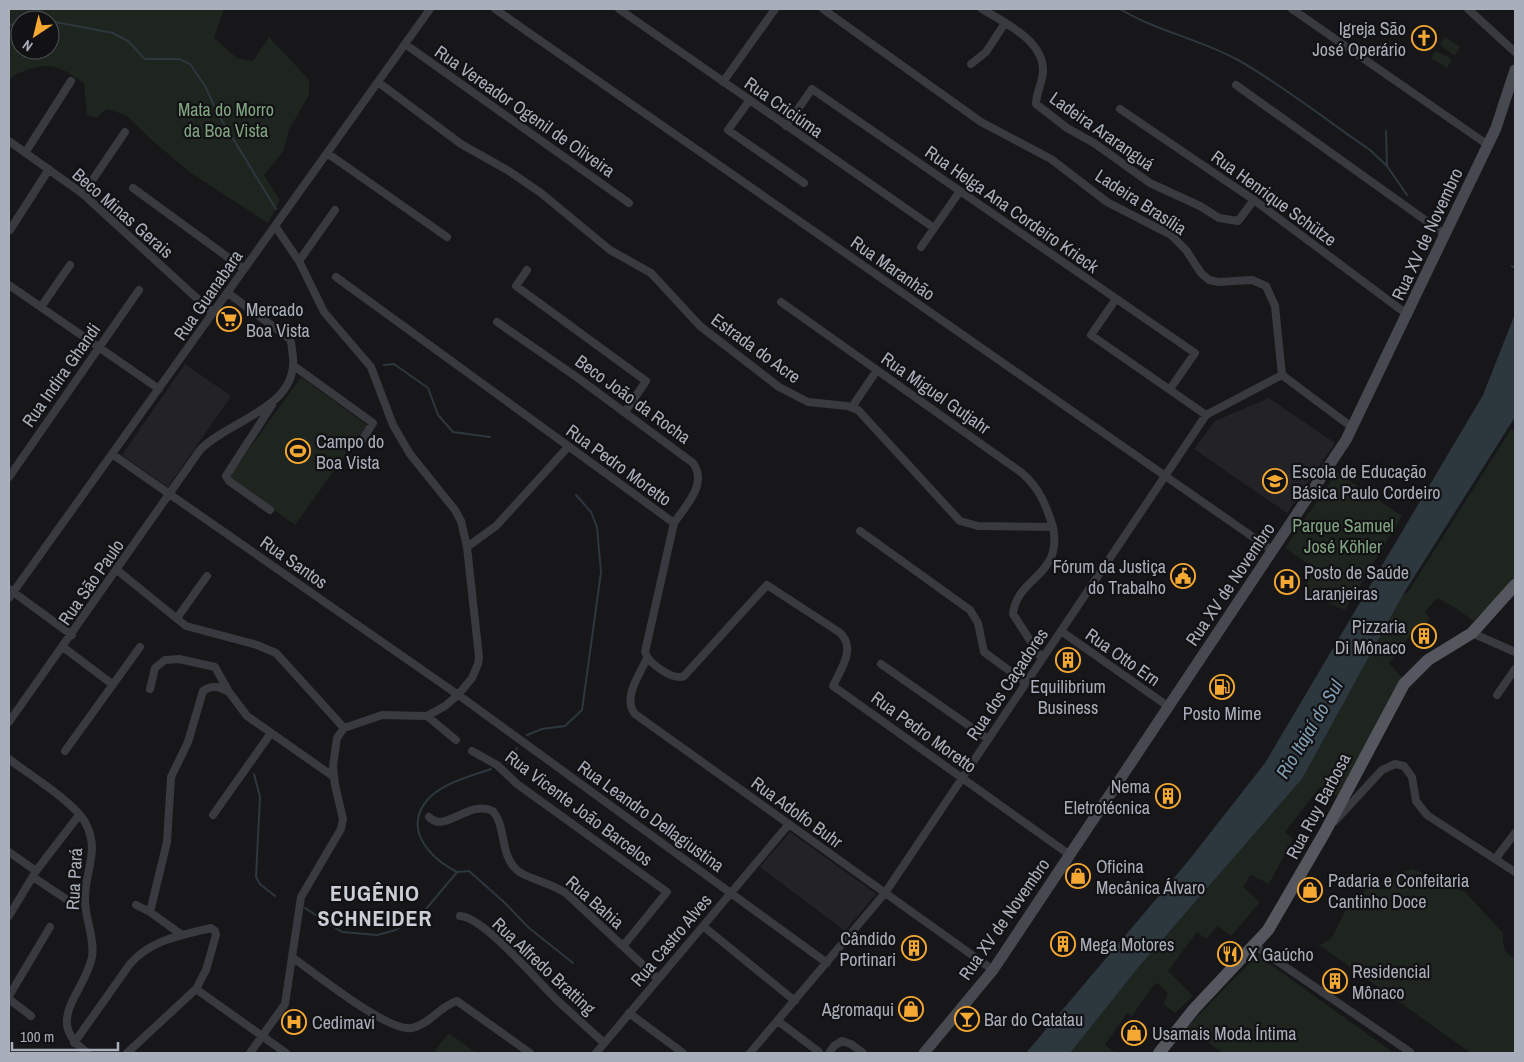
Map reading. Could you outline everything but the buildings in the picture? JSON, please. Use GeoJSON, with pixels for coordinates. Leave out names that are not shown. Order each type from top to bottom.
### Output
{"type":"FeatureCollection","features":[{"type":"Feature","properties":{"kind":"main road","name":"Rua XV de Novembro"},"geometry":{"type":"LineString","coordinates":[[924,1053],[993,970],[1353,428],[1488,145],[1502,113],[1515,70]]}},
{"type":"Feature","properties":{"kind":"main road","name":"Rua Ruy Barbosa"},"geometry":{"type":"LineString","coordinates":[[1159,1053],[1194,1009],[1268,930],[1326,832],[1404,684],[1428,660],[1472,632],[1515,585]]}},
{"type":"Feature","properties":{"kind":"street","name":"Rua Guanabara"},"geometry":{"type":"LineString","coordinates":[[10,593],[159,389],[430,9]]}},
{"type":"Feature","properties":{"kind":"street","name":"Rua Maranhão"},"geometry":{"type":"LineString","coordinates":[[496,9],[1273,551]]}},
{"type":"Feature","properties":{"kind":"street","name":"Rua Criciúma"},"geometry":{"type":"LineString","coordinates":[[619,9],[934,228]]}},
{"type":"Feature","properties":{"kind":"street"},"geometry":{"type":"LineString","coordinates":[[723,82],[775,9]]}},
{"type":"Feature","properties":{"kind":"street","name":"Ladeira Brasília"},"geometry":{"type":"LineString","coordinates":[[823,9],[974,117],[1051,159],[1116,207],[1171,235],[1186,250],[1201,273],[1209,280],[1219,282],[1252,280],[1266,286],[1275,306],[1282,374]]}},
{"type":"Feature","properties":{"kind":"street","name":"Ladeira Araranguá"},"geometry":{"type":"LineString","coordinates":[[982,9],[1032,44],[1041,56],[1043,71],[1036,104],[1046,113],[1094,143],[1150,183],[1200,206],[1219,218],[1238,221],[1254,200]]}},
{"type":"Feature","properties":{"kind":"street"},"geometry":{"type":"LineString","coordinates":[[1292,9],[1488,145]]}},
{"type":"Feature","properties":{"kind":"street"},"geometry":{"type":"LineString","coordinates":[[1468,9],[1515,52]]}},
{"type":"Feature","properties":{"kind":"street"},"geometry":{"type":"LineString","coordinates":[[971,64],[986,52],[1004,23]]}},
{"type":"Feature","properties":{"kind":"street","name":"Rua Vereador Ogenil de Oliveira"},"geometry":{"type":"LineString","coordinates":[[405,44],[629,203]]}},
{"type":"Feature","properties":{"kind":"street"},"geometry":{"type":"LineString","coordinates":[[25,153],[71,81]]}},
{"type":"Feature","properties":{"kind":"street","name":"Estrada do Acre"},"geometry":{"type":"LineString","coordinates":[[378,82],[461,144],[508,171],[541,193],[602,245],[650,273],[700,326],[779,387],[808,402],[852,407]]}},
{"type":"Feature","properties":{"kind":"street"},"geometry":{"type":"LineString","coordinates":[[1236,85],[1446,235]]}},
{"type":"Feature","properties":{"kind":"street","name":"Rua Helga Ana Cordeiro Krieck"},"geometry":{"type":"LineString","coordinates":[[786,126],[812,89],[1195,353],[1170,389]]}},
{"type":"Feature","properties":{"kind":"street"},"geometry":{"type":"LineString","coordinates":[[749,101],[728,130],[804,183]]}},
{"type":"Feature","properties":{"kind":"street","name":"Rua Henrique Schütze"},"geometry":{"type":"LineString","coordinates":[[1120,109],[1254,200],[1408,315]]}},
{"type":"Feature","properties":{"kind":"street"},"geometry":{"type":"LineString","coordinates":[[83,194],[125,132]]}},
{"type":"Feature","properties":{"kind":"street","name":"Beco Minas Gerais"},"geometry":{"type":"LineString","coordinates":[[9,141],[83,194],[213,313]]}},
{"type":"Feature","properties":{"kind":"street"},"geometry":{"type":"LineString","coordinates":[[327,153],[446,237]]}},
{"type":"Feature","properties":{"kind":"street"},"geometry":{"type":"LineString","coordinates":[[10,230],[49,169]]}},
{"type":"Feature","properties":{"kind":"street"},"geometry":{"type":"LineString","coordinates":[[133,188],[244,269]]}},
{"type":"Feature","properties":{"kind":"street"},"geometry":{"type":"LineString","coordinates":[[921,247],[960,191]]}},
{"type":"Feature","properties":{"kind":"street"},"geometry":{"type":"LineString","coordinates":[[299,261],[335,210]]}},
{"type":"Feature","properties":{"kind":"street"},"geometry":{"type":"LineString","coordinates":[[250,1053],[285,1004],[300,896],[343,824],[334,777],[335,745],[344,728],[382,715],[426,716],[437,711],[458,695],[472,678],[478,664],[467,547],[458,515],[404,444],[389,416],[371,367],[324,312],[299,261],[275,226]]}},
{"type":"Feature","properties":{"kind":"street"},"geometry":{"type":"LineString","coordinates":[[41,307],[70,265]]}},
{"type":"Feature","properties":{"kind":"street"},"geometry":{"type":"LineString","coordinates":[[527,270],[516,286],[646,381],[625,412]]}},
{"type":"Feature","properties":{"kind":"street","name":"Rua Pedro Moretto"},"geometry":{"type":"LineString","coordinates":[[336,278],[674,523],[645,652],[648,658],[673,676],[684,676],[767,585],[846,639],[848,650],[834,686],[1070,855]]}},
{"type":"Feature","properties":{"kind":"street"},"geometry":{"type":"LineString","coordinates":[[9,285],[159,389]]}},
{"type":"Feature","properties":{"kind":"street","name":"Rua Indira Ghandi"},"geometry":{"type":"LineString","coordinates":[[9,477],[139,290]]}},
{"type":"Feature","properties":{"kind":"street"},"geometry":{"type":"LineString","coordinates":[[228,293],[290,339],[294,366],[289,383],[276,399],[226,476],[229,481],[270,510]]}},
{"type":"Feature","properties":{"kind":"street"},"geometry":{"type":"LineString","coordinates":[[1116,299],[1091,335],[1206,414]]}},
{"type":"Feature","properties":{"kind":"street","name":"Rua Miguel Gutjahr"},"geometry":{"type":"LineString","coordinates":[[781,302],[1027,477],[1044,499],[1053,527]]}},
{"type":"Feature","properties":{"kind":"street","name":"Beco João da Rocha"},"geometry":{"type":"LineString","coordinates":[[497,322],[689,458],[698,469],[699,485],[674,523]]}},
{"type":"Feature","properties":{"kind":"street"},"geometry":{"type":"LineString","coordinates":[[294,366],[373,423],[362,440]]}},
{"type":"Feature","properties":{"kind":"street"},"geometry":{"type":"LineString","coordinates":[[877,370],[852,407],[869,419],[960,521],[978,526],[1053,527],[1054,552],[1044,569],[1022,594],[1013,614],[1042,659]]}},
{"type":"Feature","properties":{"kind":"street","name":"Rua dos Caçadores"},"geometry":{"type":"LineString","coordinates":[[753,1052],[885,893],[1206,414],[1282,374]]}},
{"type":"Feature","properties":{"kind":"street"},"geometry":{"type":"LineString","coordinates":[[1282,374],[1353,428]]}},
{"type":"Feature","properties":{"kind":"street","name":"Rua São Paulo"},"geometry":{"type":"LineString","coordinates":[[9,722],[64,647],[195,457],[216,436],[265,408],[276,399]]}},
{"type":"Feature","properties":{"kind":"street"},"geometry":{"type":"LineString","coordinates":[[467,547],[496,526],[568,447]]}},
{"type":"Feature","properties":{"kind":"street","name":"Rua Santos"},"geometry":{"type":"LineString","coordinates":[[112,454],[458,695]]}},
{"type":"Feature","properties":{"kind":"street"},"geometry":{"type":"LineString","coordinates":[[860,531],[970,610],[978,623],[984,652],[1026,683]]}},
{"type":"Feature","properties":{"kind":"street"},"geometry":{"type":"LineString","coordinates":[[117,570],[191,628],[257,645],[276,654],[344,728]]}},
{"type":"Feature","properties":{"kind":"street"},"geometry":{"type":"LineString","coordinates":[[177,618],[207,576]]}},
{"type":"Feature","properties":{"kind":"street"},"geometry":{"type":"LineString","coordinates":[[10,593],[72,635]]}},
{"type":"Feature","properties":{"kind":"street","name":"Rua Otto Ern"},"geometry":{"type":"LineString","coordinates":[[1060,631],[1169,707]]}},
{"type":"Feature","properties":{"kind":"street"},"geometry":{"type":"LineString","coordinates":[[1472,632],[1515,652]]}},
{"type":"Feature","properties":{"kind":"street"},"geometry":{"type":"LineString","coordinates":[[64,647],[112,684]]}},
{"type":"Feature","properties":{"kind":"street"},"geometry":{"type":"LineString","coordinates":[[65,751],[140,647]]}},
{"type":"Feature","properties":{"kind":"street","name":"Rua Adolfo Buhr"},"geometry":{"type":"LineString","coordinates":[[648,658],[629,699],[631,709],[635,714],[993,970]]}},
{"type":"Feature","properties":{"kind":"street"},"geometry":{"type":"LineString","coordinates":[[150,688],[155,668],[160,663],[171,659],[215,667],[229,692],[247,716],[334,777]]}},
{"type":"Feature","properties":{"kind":"street"},"geometry":{"type":"LineString","coordinates":[[881,664],[988,739]]}},
{"type":"Feature","properties":{"kind":"street"},"geometry":{"type":"LineString","coordinates":[[1497,695],[1515,669]]}},
{"type":"Feature","properties":{"kind":"street"},"geometry":{"type":"LineString","coordinates":[[150,912],[167,842],[169,785],[188,742],[200,696],[203,691],[211,687],[222,688],[229,692]]}},
{"type":"Feature","properties":{"kind":"street","name":"Rua Leandro Dellagiustina"},"geometry":{"type":"LineString","coordinates":[[458,695],[827,963]]}},
{"type":"Feature","properties":{"kind":"street"},"geometry":{"type":"LineString","coordinates":[[426,716],[456,740]]}},
{"type":"Feature","properties":{"kind":"street"},"geometry":{"type":"LineString","coordinates":[[213,815],[271,733]]}},
{"type":"Feature","properties":{"kind":"street","name":"Rua Vicente João Barcelos"},"geometry":{"type":"LineString","coordinates":[[472,751],[497,765],[517,784],[667,892],[623,946]]}},
{"type":"Feature","properties":{"kind":"street","name":"Rua Pará"},"geometry":{"type":"LineString","coordinates":[[9,759],[79,815],[89,831],[92,865],[84,901],[92,954],[67,1013],[68,1030],[74,1043]]}},
{"type":"Feature","properties":{"kind":"street"},"geometry":{"type":"LineString","coordinates":[[1326,832],[1376,775],[1388,766],[1395,764],[1404,766],[1409,771],[1416,801],[1427,815],[1515,872]]}},
{"type":"Feature","properties":{"kind":"street","name":"Rua Bahia"},"geometry":{"type":"LineString","coordinates":[[428,817],[433,822],[440,823],[473,808],[481,807],[493,811],[499,822],[505,851],[517,870],[560,888],[658,980]]}},
{"type":"Feature","properties":{"kind":"street"},"geometry":{"type":"LineString","coordinates":[[9,916],[34,874],[79,815]]}},
{"type":"Feature","properties":{"kind":"street","name":"Rua Castro Alves"},"geometry":{"type":"LineString","coordinates":[[596,1053],[788,824]]}},
{"type":"Feature","properties":{"kind":"street"},"geometry":{"type":"LineString","coordinates":[[1496,858],[1515,833]]}},
{"type":"Feature","properties":{"kind":"street"},"geometry":{"type":"LineString","coordinates":[[9,852],[72,903]]}},
{"type":"Feature","properties":{"kind":"street"},"geometry":{"type":"LineString","coordinates":[[136,905],[150,912],[182,935]]}},
{"type":"Feature","properties":{"kind":"street","name":"Rua Alfredo Bratting"},"geometry":{"type":"LineString","coordinates":[[460,916],[470,919],[510,952],[558,1001],[604,1043]]}},
{"type":"Feature","properties":{"kind":"street"},"geometry":{"type":"LineString","coordinates":[[703,926],[795,1001]]}},
{"type":"Feature","properties":{"kind":"street"},"geometry":{"type":"LineString","coordinates":[[31,1016],[9,997],[50,927]]}},
{"type":"Feature","properties":{"kind":"street"},"geometry":{"type":"LineString","coordinates":[[88,1053],[74,1043],[134,959],[148,948],[182,935],[211,928],[215,931],[206,970],[196,989],[127,1053]]}},
{"type":"Feature","properties":{"kind":"street"},"geometry":{"type":"LineString","coordinates":[[1255,946],[1410,1052]]}},
{"type":"Feature","properties":{"kind":"street"},"geometry":{"type":"LineString","coordinates":[[292,956],[374,1014],[392,1024],[410,1029],[418,1026],[457,1001],[530,1053]]}},
{"type":"Feature","properties":{"kind":"street"},"geometry":{"type":"LineString","coordinates":[[196,989],[286,1053]]}},
{"type":"Feature","properties":{"kind":"street"},"geometry":{"type":"LineString","coordinates":[[629,1013],[683,1053]]}},
{"type":"Feature","properties":{"kind":"street"},"geometry":{"type":"LineString","coordinates":[[778,1021],[819,1052]]}},
{"type":"Feature","properties":{"kind":"street"},"geometry":{"type":"LineString","coordinates":[[829,1053],[834,1046],[842,1041],[851,1044],[863,1053]]}},
{"type":"Feature","properties":{"kind":"shaded area"},"geometry":{"type":"Polygon","coordinates":[[[185,364],[231,396],[168,487],[122,455],[185,364]]]}},
{"type":"Feature","properties":{"kind":"shaded area","name":"Escola de Educação Básica Paulo Cordeiro"},"geometry":{"type":"Polygon","coordinates":[[[1269,398],[1335,443],[1287,513],[1194,449],[1215,421],[1269,398]]]}},
{"type":"Feature","properties":{"kind":"shaded area"},"geometry":{"type":"Polygon","coordinates":[[[790,832],[876,894],[845,931],[760,867],[790,832]]]}},
{"type":"Feature","properties":{"kind":"green space","name":"Mata do Morro da Boa Vista"},"geometry":{"type":"Polygon","coordinates":[[[9,9],[224,9],[214,38],[237,58],[253,61],[269,37],[309,80],[309,95],[289,130],[283,152],[264,175],[280,200],[268,223],[191,173],[156,144],[126,115],[106,109],[96,118],[87,115],[84,83],[69,73],[56,67],[42,66],[18,73],[9,81],[9,9]]]}},
{"type":"Feature","properties":{"kind":"green space"},"geometry":{"type":"Polygon","coordinates":[[[1445,37],[1460,47],[1454,56],[1440,44],[1445,37]]]}},
{"type":"Feature","properties":{"kind":"green space"},"geometry":{"type":"Polygon","coordinates":[[[1436,51],[1452,59],[1447,68],[1431,58],[1436,51]]]}},
{"type":"Feature","properties":{"kind":"green space","name":"Campo do Boa Vista"},"geometry":{"type":"Polygon","coordinates":[[[301,377],[367,425],[295,525],[229,477],[301,377]]]}},
{"type":"Feature","properties":{"kind":"green space"},"geometry":{"type":"Polygon","coordinates":[[[1511,429],[1515,432],[1515,583],[1473,621],[1456,608],[1437,598],[1425,612],[1430,618],[1423,627],[1419,624],[1389,663],[1403,679],[1337,796],[1320,787],[1285,832],[1293,839],[1269,884],[1251,875],[1243,887],[1260,902],[1231,936],[1217,926],[1206,939],[1197,932],[1168,971],[1193,996],[1175,1013],[1163,1004],[1168,993],[1158,983],[1153,986],[1132,1016],[1127,1013],[1105,1045],[1116,1053],[1067,1053],[1137,969],[1302,779],[1403,595],[1408,592],[1511,429]]]}},
{"type":"Feature","properties":{"kind":"green space","name":"Parque Samuel José Köhler"},"geometry":{"type":"Polygon","coordinates":[[[1337,472],[1402,516],[1345,610],[1303,592],[1314,568],[1285,548],[1337,472]]]}},
{"type":"Feature","properties":{"kind":"green space"},"geometry":{"type":"Polygon","coordinates":[[[1413,869],[1465,892],[1503,933],[1504,948],[1515,959],[1515,1053],[1471,1053],[1319,945],[1331,939],[1348,905],[1370,886],[1384,890],[1396,873],[1413,869]]]}},
{"type":"Feature","properties":{"kind":"green space"},"geometry":{"type":"Polygon","coordinates":[[[1257,955],[1394,1053],[1223,1053],[1186,1028],[1257,955]]]}},
{"type":"Feature","properties":{"kind":"green space"},"geometry":{"type":"Polygon","coordinates":[[[449,1033],[476,1053],[438,1053],[435,1050],[449,1033]]]}},
{"type":"Feature","properties":{"kind":"water","name":"Rio Itajaí do Sul"},"geometry":{"type":"Polygon","coordinates":[[[1515,314],[1515,417],[1404,593],[1302,779],[1137,969],[1070,1053],[1026,1053],[1189,860],[1265,763],[1483,395],[1515,314]]]}},
{"type":"Feature","properties":{"kind":"waterway"},"geometry":{"type":"LineString","coordinates":[[1120,9],[1134,17],[1209,46],[1238,60],[1272,81],[1370,150],[1387,166]]}},
{"type":"Feature","properties":{"kind":"waterway"},"geometry":{"type":"LineString","coordinates":[[60,23],[113,33],[128,41],[145,59],[179,59],[190,64],[205,86],[218,114],[276,209]]}},
{"type":"Feature","properties":{"kind":"waterway"},"geometry":{"type":"LineString","coordinates":[[1386,131],[1387,166],[1407,195]]}},
{"type":"Feature","properties":{"kind":"waterway"},"geometry":{"type":"LineString","coordinates":[[384,365],[394,364],[428,388],[438,415],[453,432],[490,437]]}},
{"type":"Feature","properties":{"kind":"waterway"},"geometry":{"type":"LineString","coordinates":[[527,735],[542,729],[565,726],[582,710],[601,572],[597,527],[591,512],[576,495]]}},
{"type":"Feature","properties":{"kind":"waterway"},"geometry":{"type":"LineString","coordinates":[[507,763],[517,748]]}},
{"type":"Feature","properties":{"kind":"waterway"},"geometry":{"type":"LineString","coordinates":[[457,872],[437,859],[423,841],[419,832],[418,821],[421,810],[434,793],[458,781],[491,769]]}},
{"type":"Feature","properties":{"kind":"waterway"},"geometry":{"type":"LineString","coordinates":[[254,774],[260,797],[256,877],[260,884],[275,896]]}},
{"type":"Feature","properties":{"kind":"waterway"},"geometry":{"type":"LineString","coordinates":[[305,908],[342,932],[377,935],[396,930],[426,909],[457,872],[469,871],[505,903],[529,928],[573,963]]}},
{"type":"Feature","properties":{"kind":"place","name":"Igreja São José Operário"},"geometry":{"type":"Point","coordinates":[1424,38]}},
{"type":"Feature","properties":{"kind":"place","name":"Mercado Boa Vista"},"geometry":{"type":"Point","coordinates":[229,319]}},
{"type":"Feature","properties":{"kind":"place","name":"Campo do Boa Vista"},"geometry":{"type":"Point","coordinates":[298,451]}},
{"type":"Feature","properties":{"kind":"place","name":"Escola de Educação Básica Paulo Cordeiro"},"geometry":{"type":"Point","coordinates":[1275,481]}},
{"type":"Feature","properties":{"kind":"place","name":"Fórum da Justiça do Trabalho"},"geometry":{"type":"Point","coordinates":[1183,576]}},
{"type":"Feature","properties":{"kind":"place","name":"Posto de Saúde Laranjeiras"},"geometry":{"type":"Point","coordinates":[1287,582]}},
{"type":"Feature","properties":{"kind":"place","name":"Pizzaria Di Mônaco"},"geometry":{"type":"Point","coordinates":[1424,636]}},
{"type":"Feature","properties":{"kind":"place","name":"Equilibrium Business"},"geometry":{"type":"Point","coordinates":[1068,660]}},
{"type":"Feature","properties":{"kind":"place","name":"Posto Mime"},"geometry":{"type":"Point","coordinates":[1222,687]}},
{"type":"Feature","properties":{"kind":"place","name":"Nema Eletrotécnica"},"geometry":{"type":"Point","coordinates":[1168,796]}},
{"type":"Feature","properties":{"kind":"place","name":"Oficina Mecânica Álvaro"},"geometry":{"type":"Point","coordinates":[1078,876]}},
{"type":"Feature","properties":{"kind":"place","name":"Padaria e Confeitaria Cantinho Doce"},"geometry":{"type":"Point","coordinates":[1310,890]}},
{"type":"Feature","properties":{"kind":"place","name":"Mega Motores"},"geometry":{"type":"Point","coordinates":[1063,944]}},
{"type":"Feature","properties":{"kind":"place","name":"Cândido Portinari"},"geometry":{"type":"Point","coordinates":[914,948]}},
{"type":"Feature","properties":{"kind":"place","name":"X Gaúcho"},"geometry":{"type":"Point","coordinates":[1230,954]}},
{"type":"Feature","properties":{"kind":"place","name":"Residencial Mônaco"},"geometry":{"type":"Point","coordinates":[1335,981]}},
{"type":"Feature","properties":{"kind":"place","name":"Agromaqui"},"geometry":{"type":"Point","coordinates":[911,1009]}},
{"type":"Feature","properties":{"kind":"place","name":"Bar do Catatau"},"geometry":{"type":"Point","coordinates":[967,1019]}},
{"type":"Feature","properties":{"kind":"place","name":"Cedimavi"},"geometry":{"type":"Point","coordinates":[294,1022]}},
{"type":"Feature","properties":{"kind":"place","name":"Usamais Moda Íntima"},"geometry":{"type":"Point","coordinates":[1134,1033]}},
{"type":"Feature","properties":{"kind":"district","name":"EUGÊNIO SCHNEIDER"},"geometry":{"type":"Point","coordinates":[375,906]}}]}
